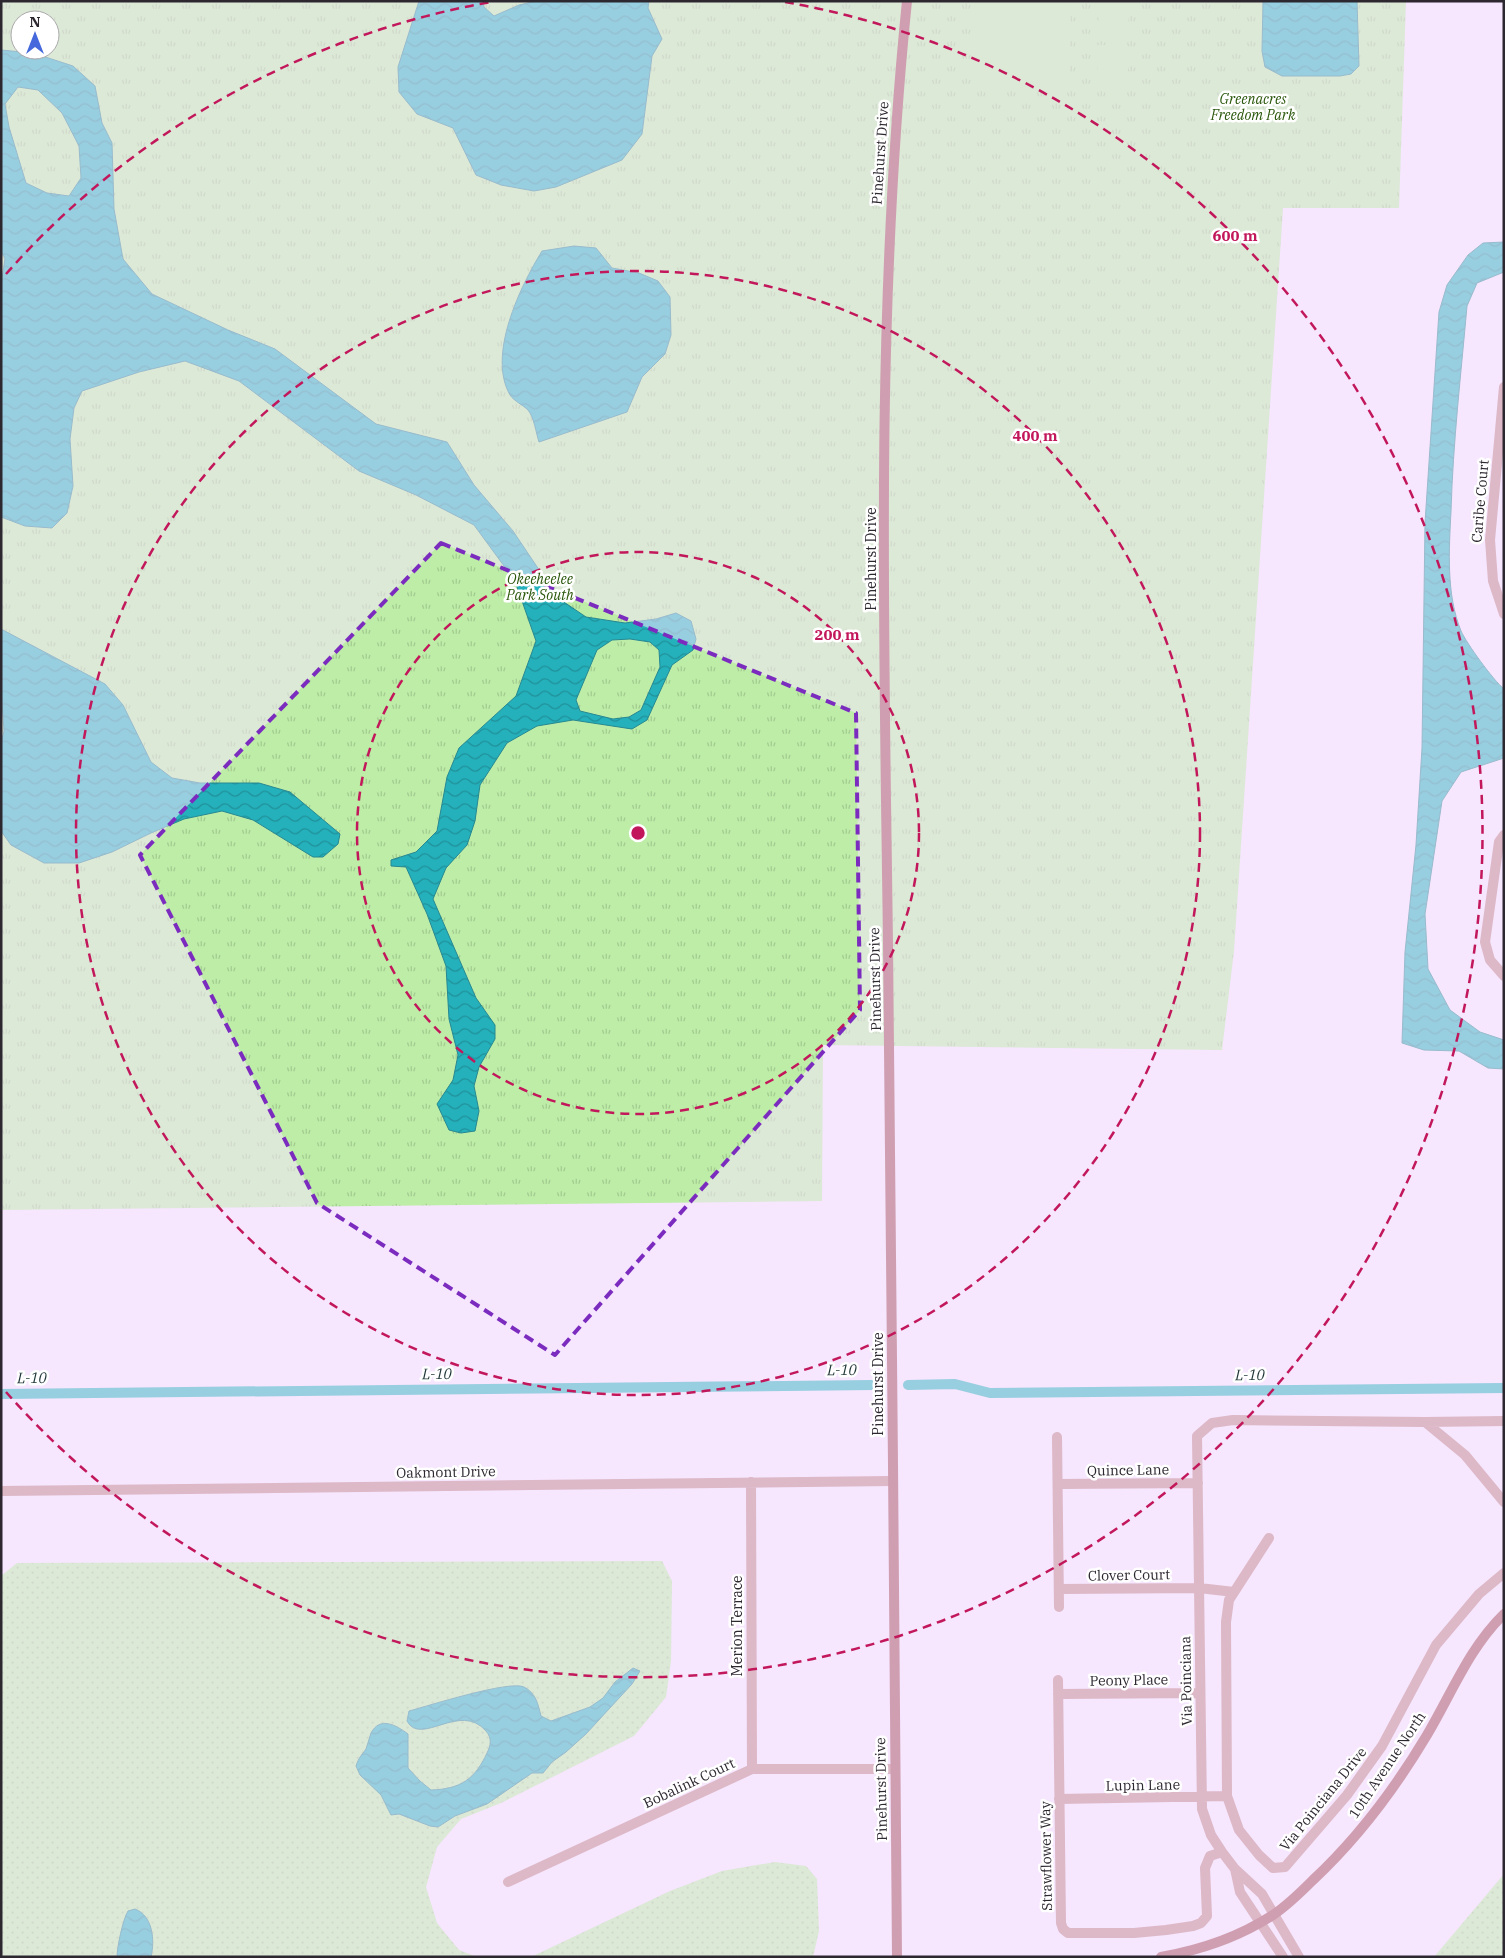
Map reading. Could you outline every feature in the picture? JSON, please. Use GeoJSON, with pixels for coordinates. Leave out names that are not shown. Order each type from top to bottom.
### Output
{"type":"FeatureCollection","features":[{"type":"Feature","properties":{"kind":"street","name":"Pinehurst Drive"},"geometry":{"type":"LineString","coordinates":[[897,1957],[884,502],[889,229],[897,98],[907,1]]}},
{"type":"Feature","properties":{"kind":"street","name":"Caribe Court"},"geometry":{"type":"LineString","coordinates":[[1504,387],[1490,547],[1493,581],[1504,614]]}},
{"type":"Feature","properties":{"kind":"street"},"geometry":{"type":"LineString","coordinates":[[1504,835],[1499,842],[1484,942],[1490,960],[1504,976]]}},
{"type":"Feature","properties":{"kind":"street"},"geometry":{"type":"LineString","coordinates":[[1198,1483],[1197,1436],[1212,1423],[1233,1420],[1504,1421]]}},
{"type":"Feature","properties":{"kind":"street"},"geometry":{"type":"LineString","coordinates":[[1425,1422],[1464,1455],[1504,1502]]}},
{"type":"Feature","properties":{"kind":"street"},"geometry":{"type":"LineString","coordinates":[[1057,1437],[1059,1607]]}},
{"type":"Feature","properties":{"kind":"street","name":"Oakmont Drive"},"geometry":{"type":"LineString","coordinates":[[1,1491],[892,1481]]}},
{"type":"Feature","properties":{"kind":"street","name":"Merion Terrace"},"geometry":{"type":"LineString","coordinates":[[751,1482],[752,1769]]}},
{"type":"Feature","properties":{"kind":"street","name":"Quince Lane"},"geometry":{"type":"LineString","coordinates":[[1058,1484],[1198,1483]]}},
{"type":"Feature","properties":{"kind":"street","name":"Via Poinciana"},"geometry":{"type":"LineString","coordinates":[[1198,1483],[1201,1798],[1206,1822],[1222,1852],[1235,1869],[1262,1894],[1298,1957]]}},
{"type":"Feature","properties":{"kind":"street","name":"Via Poinciana Drive"},"geometry":{"type":"LineString","coordinates":[[1269,1538],[1229,1600],[1226,1622],[1227,1796],[1239,1830],[1259,1855],[1273,1868],[1285,1867],[1347,1795],[1376,1754],[1436,1645],[1479,1594],[1504,1573]]}},
{"type":"Feature","properties":{"kind":"street"},"geometry":{"type":"LineString","coordinates":[[1199,1588],[1234,1592]]}},
{"type":"Feature","properties":{"kind":"street","name":"Clover Court"},"geometry":{"type":"LineString","coordinates":[[1059,1589],[1199,1588]]}},
{"type":"Feature","properties":{"kind":"street","name":"10th Avenue North"},"geometry":{"type":"LineString","coordinates":[[1161,1957],[1212,1945],[1245,1931],[1274,1914],[1320,1874],[1370,1818],[1427,1735],[1478,1644],[1504,1614]]}},
{"type":"Feature","properties":{"kind":"street","name":"Strawflower Way"},"geometry":{"type":"LineString","coordinates":[[1058,1680],[1061,1923],[1063,1929],[1068,1933],[1134,1933],[1166,1930],[1201,1923],[1207,1916],[1206,1868],[1210,1856],[1222,1852]]}},
{"type":"Feature","properties":{"kind":"street","name":"Peony Place"},"geometry":{"type":"LineString","coordinates":[[1058,1694],[1200,1693]]}},
{"type":"Feature","properties":{"kind":"street","name":"Bobalink Court"},"geometry":{"type":"LineString","coordinates":[[508,1882],[752,1769],[895,1769]]}},
{"type":"Feature","properties":{"kind":"street","name":"Lupin Lane"},"geometry":{"type":"LineString","coordinates":[[1059,1799],[1201,1798],[1227,1796]]}},
{"type":"Feature","properties":{"kind":"street","name":"Via Poinciana"},"geometry":{"type":"LineString","coordinates":[[1235,1869],[1240,1892],[1283,1957]]}},
{"type":"Feature","properties":{"kind":"highlighted area"},"geometry":{"type":"Polygon","coordinates":[[[441,543],[856,713],[860,1010],[555,1355],[317,1203],[140,855],[441,543]]]}},
{"type":"Feature","properties":{"kind":"green space","name":"Okeeheelee Park South"},"geometry":{"type":"Polygon","coordinates":[[[1,1],[1406,1],[1399,208],[1283,208],[1234,951],[1222,1050],[823,1045],[822,1201],[1,1210],[1,1]]]}},
{"type":"Feature","properties":{"kind":"green space"},"geometry":{"type":"Polygon","coordinates":[[[976,1],[1071,1],[1069,88],[973,85],[976,1]]]}},
{"type":"Feature","properties":{"kind":"green space"},"geometry":{"type":"Polygon","coordinates":[[[1099,1],[1129,1],[1128,37],[1098,37],[1099,1]]]}},
{"type":"Feature","properties":{"kind":"green space"},"geometry":{"type":"Polygon","coordinates":[[[1098,45],[1128,46],[1128,85],[1097,84],[1098,45]]]}},
{"type":"Feature","properties":{"kind":"green space"},"geometry":{"type":"Polygon","coordinates":[[[662,1561],[672,1581],[671,1661],[666,1697],[634,1736],[501,1803],[461,1819],[437,1847],[426,1887],[437,1923],[459,1950],[477,1957],[1,1957],[1,1576],[17,1563],[662,1561]]]}},
{"type":"Feature","properties":{"kind":"green space"},"geometry":{"type":"Polygon","coordinates":[[[775,1862],[806,1866],[817,1879],[819,1931],[813,1957],[531,1957],[670,1891],[722,1871],[775,1862]]]}},
{"type":"Feature","properties":{"kind":"green space"},"geometry":{"type":"Polygon","coordinates":[[[1504,1874],[1504,1957],[1434,1957],[1504,1874]]]}},
{"type":"Feature","properties":{"kind":"water"},"geometry":{"type":"Polygon","coordinates":[[[419,1],[483,1],[484,7],[494,16],[519,5],[536,1],[649,1],[648,8],[662,39],[652,56],[642,134],[622,160],[556,187],[534,191],[501,185],[476,175],[453,128],[417,114],[399,92],[398,67],[419,1]]]}},
{"type":"Feature","properties":{"kind":"water"},"geometry":{"type":"Polygon","coordinates":[[[1263,1],[1357,1],[1359,66],[1351,74],[1340,76],[1282,76],[1265,67],[1262,51],[1263,1]]]}},
{"type":"Feature","properties":{"kind":"water"},"geometry":{"type":"Polygon","coordinates":[[[1,50],[10,51],[10,60],[55,60],[73,66],[95,86],[102,123],[112,143],[114,209],[123,259],[152,294],[228,330],[275,349],[376,424],[447,442],[474,485],[513,531],[558,598],[586,617],[625,623],[656,619],[676,613],[691,621],[696,639],[693,650],[672,665],[647,720],[632,729],[573,720],[537,726],[507,743],[480,785],[475,821],[467,845],[446,868],[433,899],[476,998],[495,1025],[495,1039],[479,1067],[474,1086],[479,1111],[475,1131],[461,1133],[449,1130],[437,1104],[453,1080],[458,1055],[449,1019],[446,966],[427,914],[406,867],[391,866],[391,860],[416,852],[437,831],[447,777],[459,748],[516,696],[536,641],[515,581],[474,525],[416,495],[359,471],[239,381],[185,361],[139,372],[82,391],[74,408],[70,439],[73,486],[67,513],[52,528],[25,526],[1,517],[1,286],[5,258],[1,252],[1,50]],[[18,87],[5,104],[9,127],[26,183],[47,193],[69,196],[81,178],[79,146],[62,113],[38,90],[18,87]],[[630,639],[612,640],[597,650],[576,700],[580,711],[613,719],[629,717],[641,710],[660,667],[659,650],[650,642],[630,639]]]}},
{"type":"Feature","properties":{"kind":"water"},"geometry":{"type":"Polygon","coordinates":[[[1504,242],[1504,272],[1477,283],[1467,306],[1454,459],[1449,556],[1453,602],[1461,631],[1481,662],[1504,689],[1504,758],[1461,772],[1442,801],[1425,914],[1428,969],[1450,1010],[1480,1032],[1504,1040],[1504,1069],[1488,1068],[1459,1051],[1424,1050],[1402,1043],[1405,952],[1416,845],[1422,748],[1425,523],[1439,312],[1447,285],[1468,255],[1483,243],[1504,242]]]}},
{"type":"Feature","properties":{"kind":"water"},"geometry":{"type":"Polygon","coordinates":[[[574,246],[596,248],[612,268],[639,273],[658,281],[670,297],[671,335],[665,354],[642,377],[627,412],[539,442],[530,413],[510,395],[504,379],[502,361],[504,341],[524,283],[542,251],[574,246]]]}},
{"type":"Feature","properties":{"kind":"water"},"geometry":{"type":"Polygon","coordinates":[[[1,629],[105,684],[123,705],[151,762],[172,778],[200,783],[259,783],[290,792],[340,834],[338,844],[323,857],[313,857],[253,820],[222,811],[184,819],[112,852],[79,863],[44,863],[11,845],[1,831],[1,743],[4,731],[1,687],[1,629]]]}},
{"type":"Feature","properties":{"kind":"water"},"geometry":{"type":"Polygon","coordinates":[[[633,1668],[640,1671],[632,1684],[586,1734],[552,1762],[543,1773],[532,1773],[487,1804],[455,1816],[438,1827],[430,1826],[399,1814],[391,1815],[381,1795],[360,1775],[356,1766],[366,1749],[371,1733],[383,1723],[393,1725],[408,1734],[408,1768],[431,1790],[459,1785],[477,1770],[488,1750],[490,1739],[486,1731],[476,1723],[465,1720],[431,1728],[413,1728],[407,1721],[409,1711],[486,1690],[516,1686],[524,1687],[531,1692],[536,1699],[541,1716],[551,1721],[590,1707],[603,1698],[615,1682],[633,1668]]]}},
{"type":"Feature","properties":{"kind":"water"},"geometry":{"type":"Polygon","coordinates":[[[135,1909],[146,1917],[151,1929],[153,1943],[151,1957],[117,1957],[126,1915],[128,1911],[135,1909]]]}},
{"type":"Feature","properties":{"kind":"waterway","name":"L-10"},"geometry":{"type":"LineString","coordinates":[[908,1385],[955,1384],[990,1393],[1504,1388]]}},
{"type":"Feature","properties":{"kind":"waterway","name":"L-10"},"geometry":{"type":"LineString","coordinates":[[1,1394],[873,1385]]}},
{"type":"Feature","properties":{"kind":"park label","name":"Greenacres Freedom Park"},"geometry":{"type":"Point","coordinates":[1253,108]}}]}
